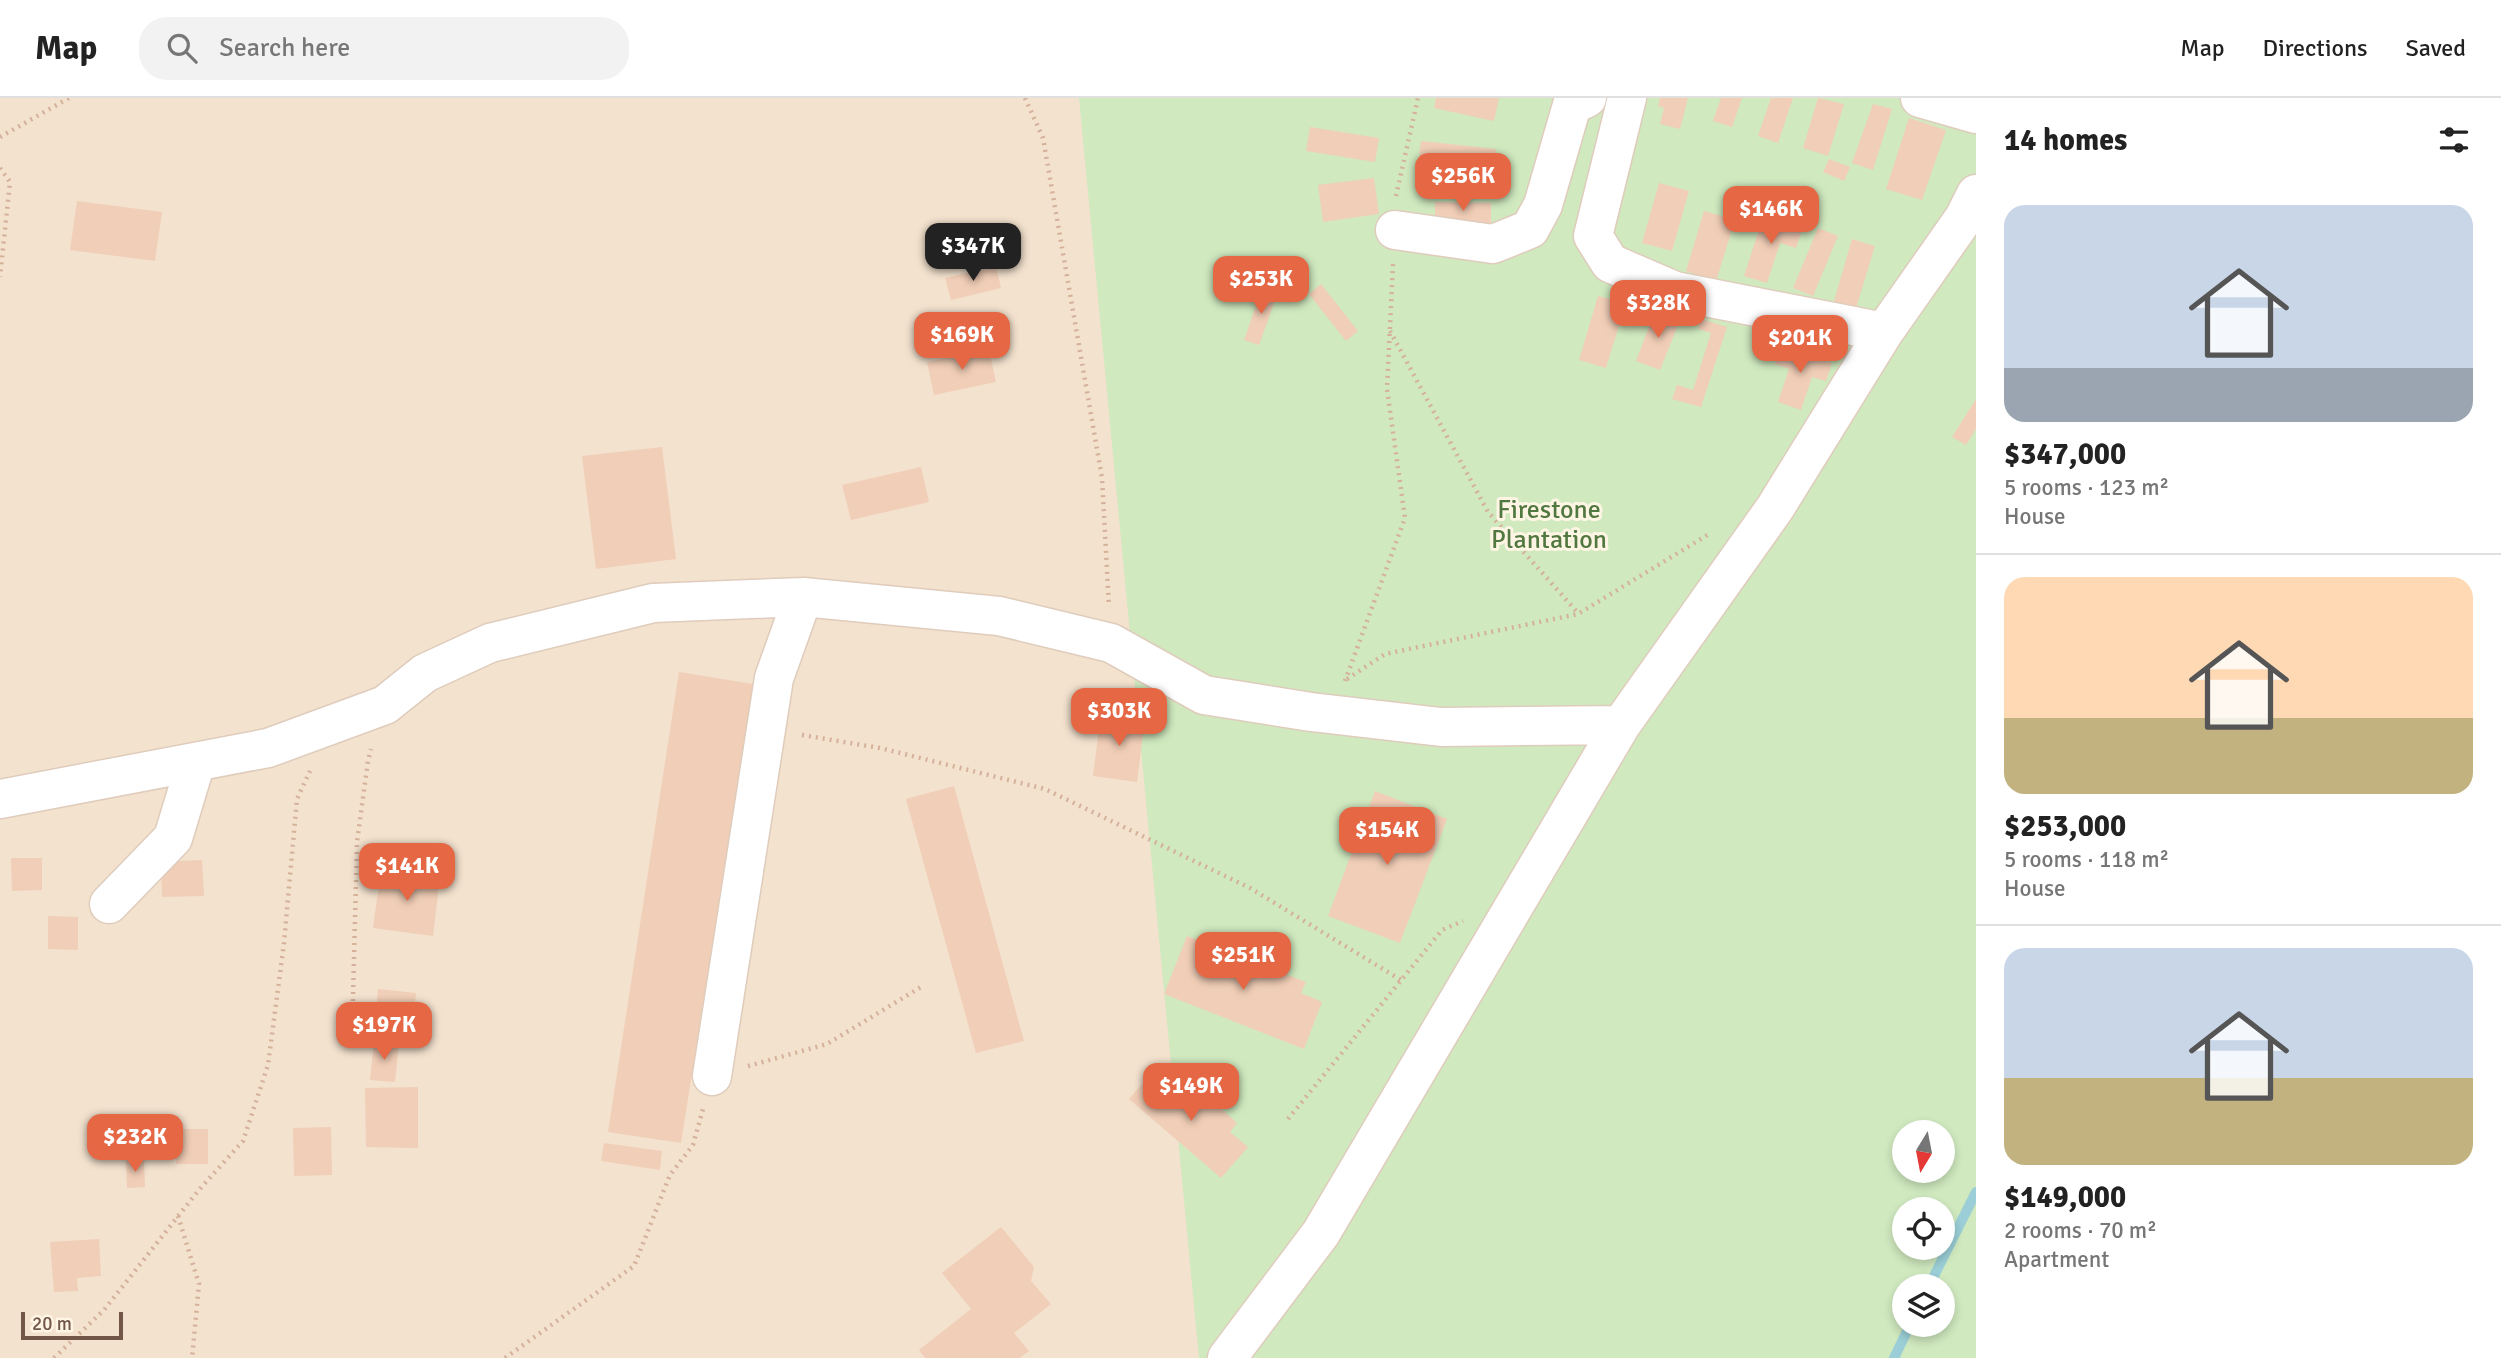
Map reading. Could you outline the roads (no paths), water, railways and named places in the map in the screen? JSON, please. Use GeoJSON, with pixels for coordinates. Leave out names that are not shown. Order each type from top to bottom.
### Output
{"type":"FeatureCollection","features":[{"type":"Feature","properties":{"kind":"street"},"geometry":{"type":"LineString","coordinates":[[1395,230],[1493,244],[1530,229],[1543,205],[1572,105],[1587,98]]}},
{"type":"Feature","properties":{"kind":"street"},"geometry":{"type":"LineString","coordinates":[[1627,98],[1593,236],[1610,263],[1675,291],[1884,332]]}},
{"type":"Feature","properties":{"kind":"street"},"geometry":{"type":"LineString","coordinates":[[1920,98],[1976,114]]}},
{"type":"Feature","properties":{"kind":"street"},"geometry":{"type":"LineString","coordinates":[[1227,1358],[1321,1233],[1621,725],[1775,508],[1884,332],[1964,218],[1976,194]]}},
{"type":"Feature","properties":{"kind":"street"},"geometry":{"type":"LineString","coordinates":[[0,799],[268,748],[385,705],[425,673],[491,643],[653,603],[803,597],[999,616],[1111,643],[1205,695],[1311,712],[1441,727],[1621,725]]}},
{"type":"Feature","properties":{"kind":"street"},"geometry":{"type":"LineString","coordinates":[[712,1076],[774,678],[803,597]]}},
{"type":"Feature","properties":{"kind":"street"},"geometry":{"type":"LineString","coordinates":[[109,904],[173,838],[196,762]]}},
{"type":"Feature","properties":{"kind":"waterway"},"geometry":{"type":"LineString","coordinates":[[1935,1274],[1976,1192]]}},
{"type":"Feature","properties":{"kind":"waterway"},"geometry":{"type":"LineString","coordinates":[[1894,1358],[1904,1337]]}},
{"type":"Feature","properties":{"kind":"park label","name":"Firestone Plantation"},"geometry":{"type":"Point","coordinates":[1549,525]}}]}
